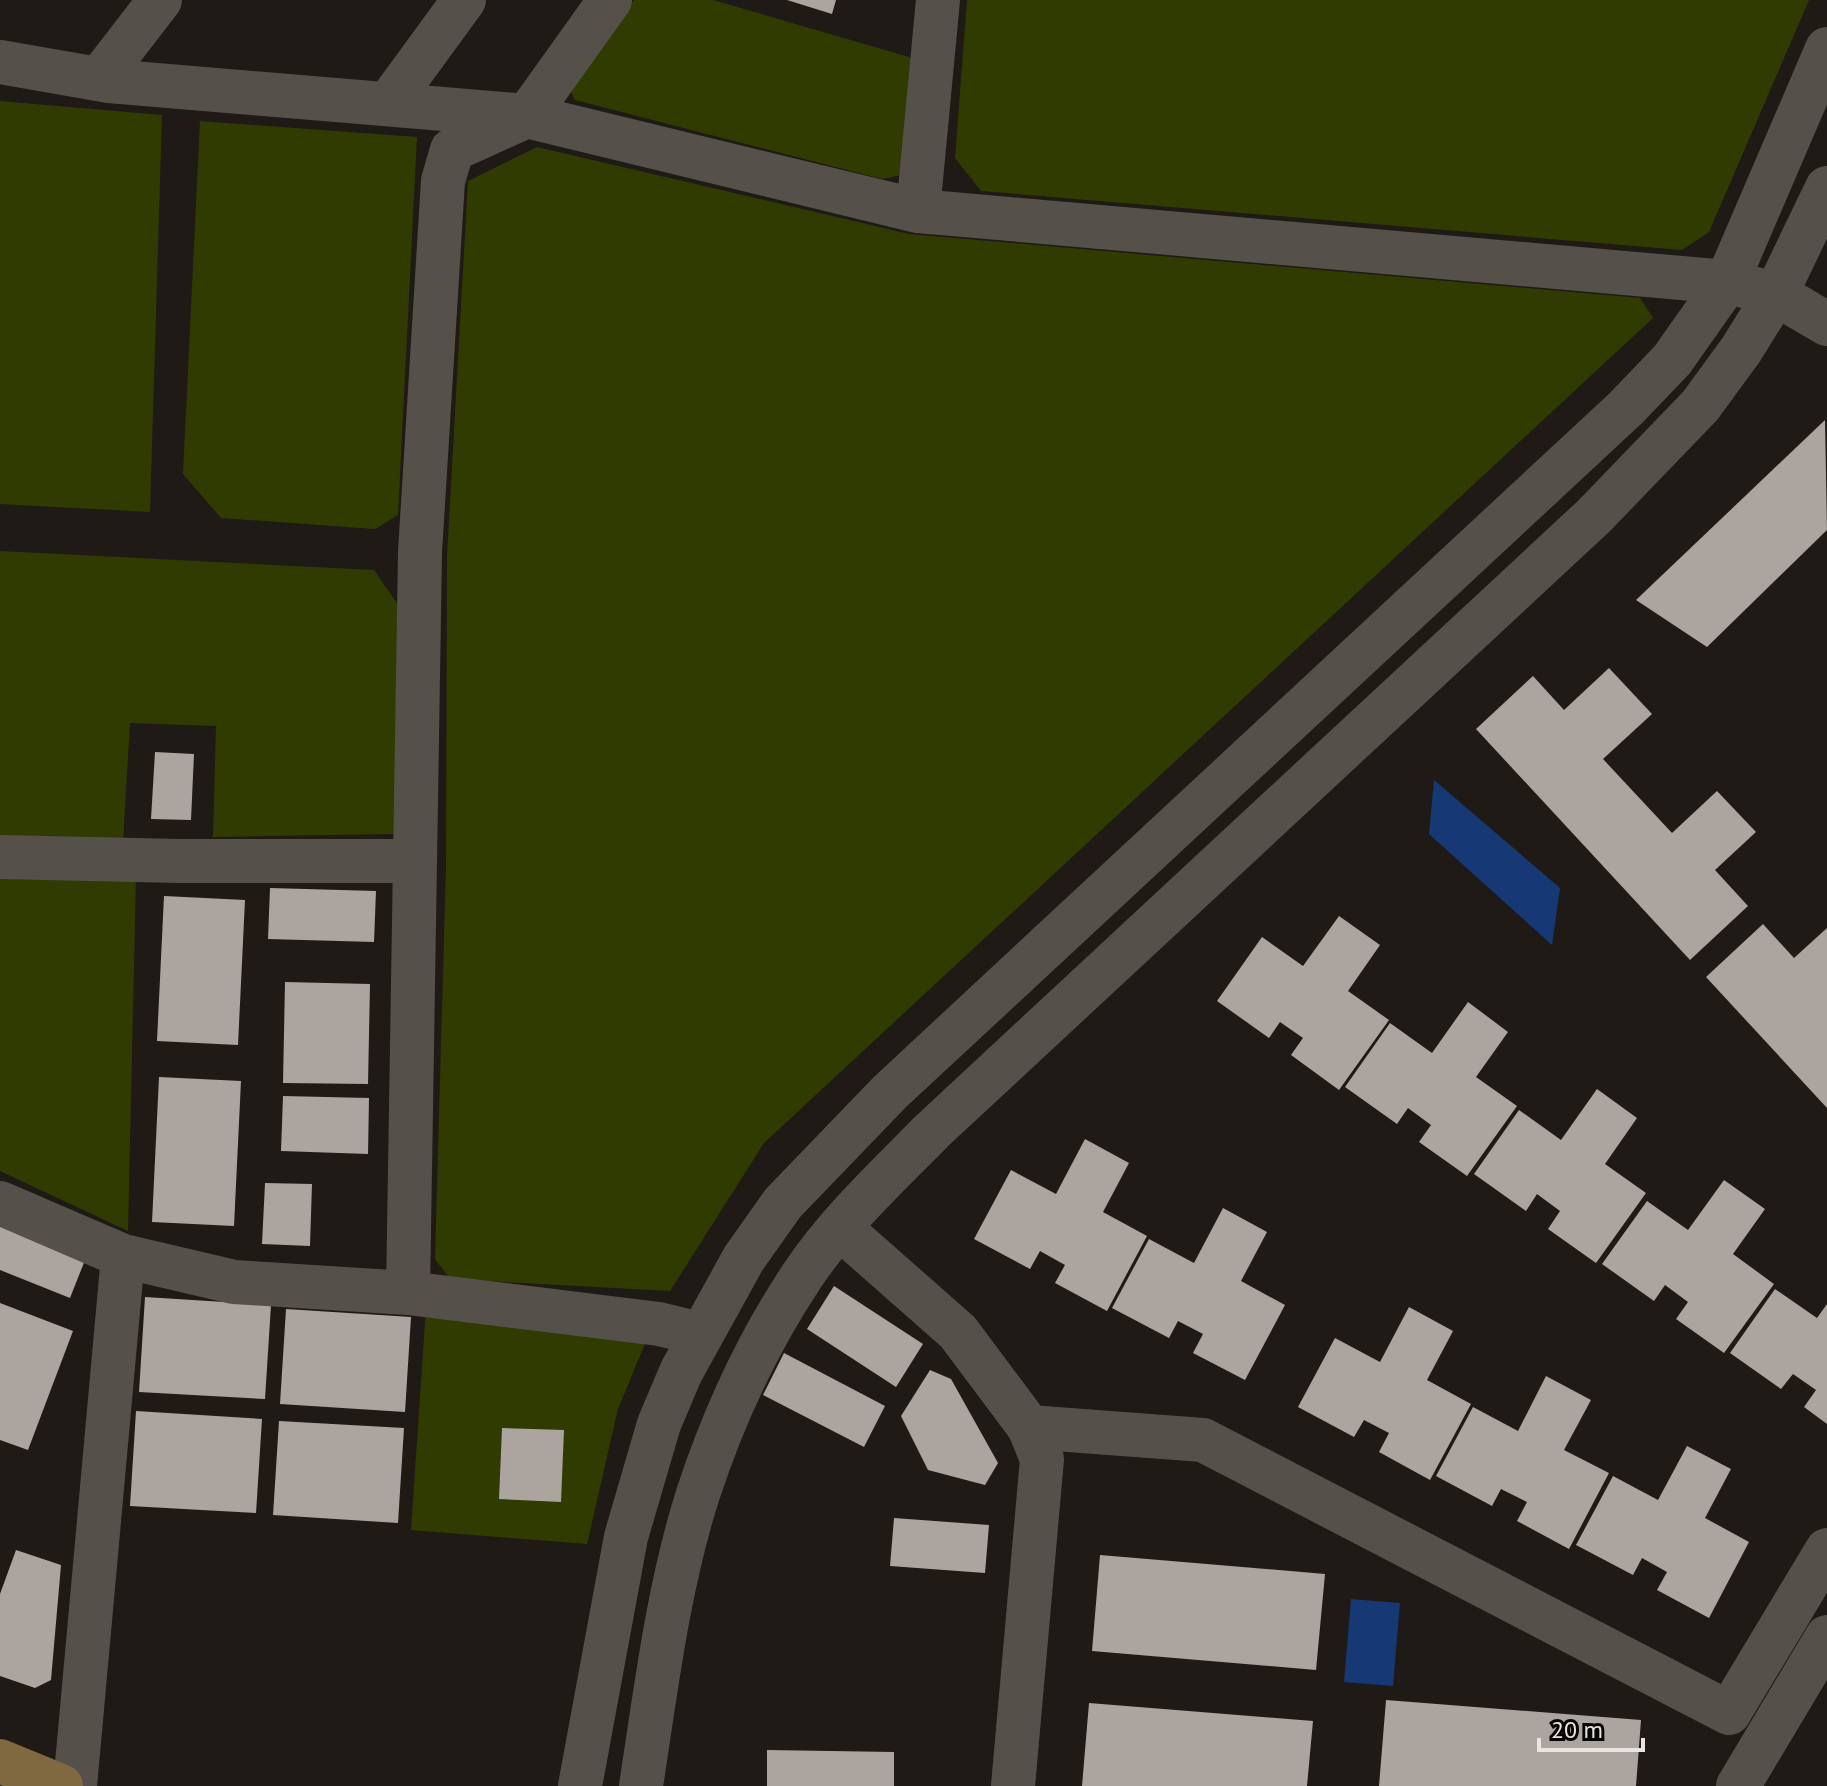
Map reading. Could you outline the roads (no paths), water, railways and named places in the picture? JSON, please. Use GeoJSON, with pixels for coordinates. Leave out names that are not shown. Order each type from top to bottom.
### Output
{"type":"FeatureCollection","features":[{"type":"Feature","properties":{"kind":"main road"},"geometry":{"type":"LineString","coordinates":[[0,1761],[61,1786]]}},
{"type":"Feature","properties":{"kind":"street"},"geometry":{"type":"LineString","coordinates":[[99,79],[160,0]]}},
{"type":"Feature","properties":{"kind":"street"},"geometry":{"type":"LineString","coordinates":[[388,104],[464,0]]}},
{"type":"Feature","properties":{"kind":"street"},"geometry":{"type":"LineString","coordinates":[[408,1293],[420,552],[443,181],[452,150],[527,116],[610,0]]}},
{"type":"Feature","properties":{"kind":"street"},"geometry":{"type":"LineString","coordinates":[[918,211],[938,0]]}},
{"type":"Feature","properties":{"kind":"street"},"geometry":{"type":"LineString","coordinates":[[580,1786],[626,1537],[659,1424],[700,1334],[744,1258],[783,1203],[890,1092],[1626,408],[1672,360],[1727,282],[1827,49]]}},
{"type":"Feature","properties":{"kind":"street"},"geometry":{"type":"LineString","coordinates":[[0,62],[99,79],[527,116],[918,211],[1727,282],[1776,294],[1827,324]]}},
{"type":"Feature","properties":{"kind":"street"},"geometry":{"type":"LineString","coordinates":[[641,1786],[673,1598],[699,1494],[725,1422],[763,1341],[803,1274],[840,1228],[932,1131],[1594,516],[1700,406],[1741,350],[1776,294],[1827,188]]}},
{"type":"Feature","properties":{"kind":"street"},"geometry":{"type":"LineString","coordinates":[[0,857],[415,861]]}},
{"type":"Feature","properties":{"kind":"street"},"geometry":{"type":"LineString","coordinates":[[0,1203],[123,1256],[234,1282],[408,1293],[659,1324],[700,1334]]}},
{"type":"Feature","properties":{"kind":"street"},"geometry":{"type":"LineString","coordinates":[[840,1228],[958,1332],[1029,1427],[1042,1459],[1013,1786]]}},
{"type":"Feature","properties":{"kind":"street"},"geometry":{"type":"LineString","coordinates":[[75,1786],[123,1256]]}},
{"type":"Feature","properties":{"kind":"street"},"geometry":{"type":"LineString","coordinates":[[1029,1427],[1203,1440],[1729,1713],[1827,1550]]}},
{"type":"Feature","properties":{"kind":"street"},"geometry":{"type":"LineString","coordinates":[[1738,1786],[1827,1637]]}},
{"type":"Feature","properties":{"kind":"water"},"geometry":{"type":"Polygon","coordinates":[[[1434,780],[1560,888],[1552,945],[1429,834],[1434,780]]]}},
{"type":"Feature","properties":{"kind":"water"},"geometry":{"type":"Polygon","coordinates":[[[1351,1599],[1400,1603],[1393,1686],[1344,1682],[1351,1599]]]}}]}
